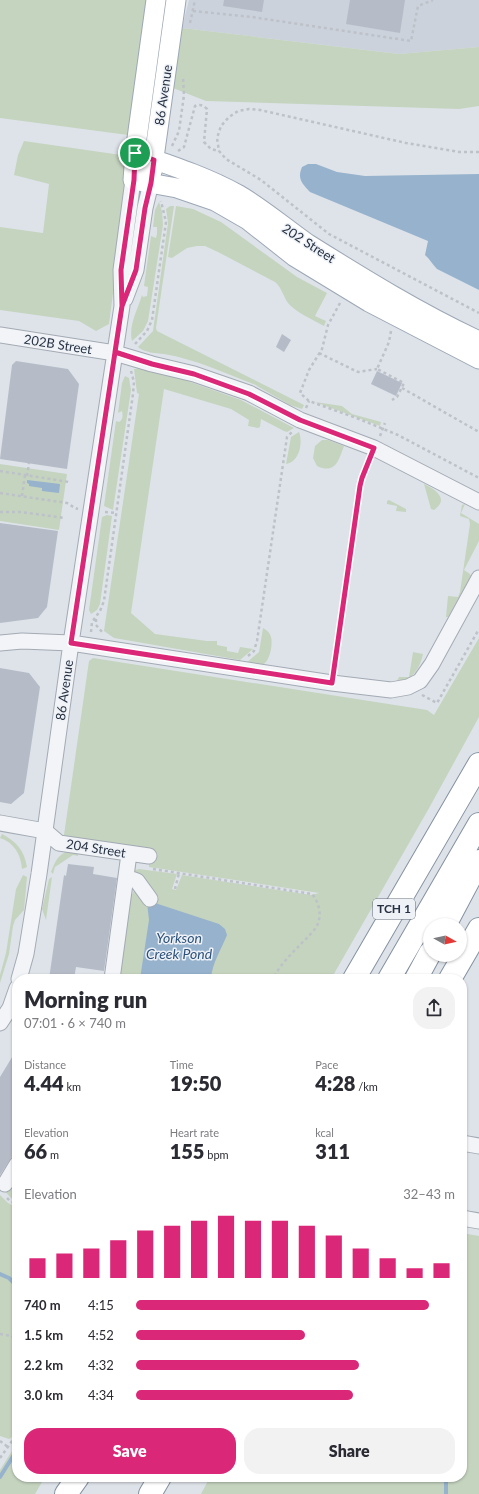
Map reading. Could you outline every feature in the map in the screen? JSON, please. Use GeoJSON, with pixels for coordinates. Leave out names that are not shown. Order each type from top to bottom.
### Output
{"type":"FeatureCollection","features":[{"type":"Feature","properties":{"kind":"highway","name":"TCH 1"},"geometry":{"type":"LineString","coordinates":[[357,974],[479,764]]}},
{"type":"Feature","properties":{"kind":"highway"},"geometry":{"type":"LineString","coordinates":[[391,974],[479,824]]}},
{"type":"Feature","properties":{"kind":"highway"},"geometry":{"type":"LineString","coordinates":[[449,918],[479,861]]}},
{"type":"Feature","properties":{"kind":"highway"},"geometry":{"type":"LineString","coordinates":[[453,974],[479,929]]}},
{"type":"Feature","properties":{"kind":"highway"},"geometry":{"type":"LineString","coordinates":[[419,974],[425,962]]}},
{"type":"Feature","properties":{"kind":"highway"},"geometry":{"type":"LineString","coordinates":[[56,1494],[63,1482]]}},
{"type":"Feature","properties":{"kind":"highway"},"geometry":{"type":"LineString","coordinates":[[66,1494],[74,1482]]}},
{"type":"Feature","properties":{"kind":"highway"},"geometry":{"type":"LineString","coordinates":[[150,1494],[157,1482]]}},
{"type":"Feature","properties":{"kind":"main road","name":"86 Avenue"},"geometry":{"type":"LineString","coordinates":[[142,182],[135,153],[156,0]]}},
{"type":"Feature","properties":{"kind":"main road","name":"86 Avenue"},"geometry":{"type":"LineString","coordinates":[[142,182],[161,155],[176,0]]}},
{"type":"Feature","properties":{"kind":"main road","name":"202 Street"},"geometry":{"type":"LineString","coordinates":[[135,153],[161,155],[222,186],[240,196],[307,243],[377,287],[479,341]]}},
{"type":"Feature","properties":{"kind":"main road","name":"202 Street"},"geometry":{"type":"LineString","coordinates":[[142,182],[178,188],[215,201],[248,220],[295,257],[369,302],[479,359]]}},
{"type":"Feature","properties":{"kind":"street","name":"86 Avenue"},"geometry":{"type":"LineString","coordinates":[[20,974],[31,927],[71,643],[122,306],[121,270],[142,182]]}},
{"type":"Feature","properties":{"kind":"street","name":"202B Street"},"geometry":{"type":"LineString","coordinates":[[0,335],[115,352],[145,362],[194,374],[249,394],[300,420],[374,448],[479,502]]}},
{"type":"Feature","properties":{"kind":"street"},"geometry":{"type":"LineString","coordinates":[[0,643],[22,641],[71,643],[332,683],[391,690],[408,687],[420,681],[432,664],[479,578]]}},
{"type":"Feature","properties":{"kind":"street","name":"204 Street"},"geometry":{"type":"LineString","coordinates":[[0,823],[44,831],[59,843],[129,854],[149,862]]}},
{"type":"Feature","properties":{"kind":"street"},"geometry":{"type":"LineString","coordinates":[[113,974],[129,854]]}},
{"type":"Feature","properties":{"kind":"street"},"geometry":{"type":"LineString","coordinates":[[126,877],[137,881],[150,900]]}},
{"type":"Feature","properties":{"kind":"street"},"geometry":{"type":"LineString","coordinates":[[0,1023],[12,1002]]}},
{"type":"Feature","properties":{"kind":"street"},"geometry":{"type":"LineString","coordinates":[[467,1144],[479,1146]]}},
{"type":"Feature","properties":{"kind":"street"},"geometry":{"type":"LineString","coordinates":[[5,1184],[12,1172]]}},
{"type":"Feature","properties":{"kind":"street"},"geometry":{"type":"LineString","coordinates":[[467,1219],[479,1221]]}},
{"type":"Feature","properties":{"kind":"path"},"geometry":{"type":"LineString","coordinates":[[190,24],[194,11],[195,0]]}},
{"type":"Feature","properties":{"kind":"path"},"geometry":{"type":"LineString","coordinates":[[194,11],[252,17],[410,41],[418,6],[433,0]]}},
{"type":"Feature","properties":{"kind":"path"},"geometry":{"type":"LineString","coordinates":[[161,155],[174,144],[179,131],[184,95],[182,75]]}},
{"type":"Feature","properties":{"kind":"path"},"geometry":{"type":"LineString","coordinates":[[173,151],[178,151],[184,147],[192,112],[195,106],[199,105],[204,106],[207,109],[204,142],[211,149],[219,151]]}},
{"type":"Feature","properties":{"kind":"path"},"geometry":{"type":"LineString","coordinates":[[479,152],[459,152],[406,143],[267,111],[249,109],[238,111],[229,117],[221,126],[217,138],[219,151],[226,159],[261,180],[329,234],[479,313]]}},
{"type":"Feature","properties":{"kind":"path"},"geometry":{"type":"LineString","coordinates":[[134,345],[147,331],[152,320],[166,222],[161,201]]}},
{"type":"Feature","properties":{"kind":"path"},"geometry":{"type":"LineString","coordinates":[[340,303],[328,325],[320,353],[309,370],[300,393],[309,401],[398,435],[479,478]]}},
{"type":"Feature","properties":{"kind":"path"},"geometry":{"type":"LineString","coordinates":[[377,369],[389,342],[392,328]]}},
{"type":"Feature","properties":{"kind":"path"},"geometry":{"type":"LineString","coordinates":[[320,353],[358,372],[377,369],[404,383],[397,397],[392,400]]}},
{"type":"Feature","properties":{"kind":"path"},"geometry":{"type":"LineString","coordinates":[[107,637],[96,625],[96,618],[104,601],[134,394],[134,382],[130,372]]}},
{"type":"Feature","properties":{"kind":"path"},"geometry":{"type":"LineString","coordinates":[[402,388],[479,432]]}},
{"type":"Feature","properties":{"kind":"path"},"geometry":{"type":"LineString","coordinates":[[332,683],[360,486],[385,422]]}},
{"type":"Feature","properties":{"kind":"path"},"geometry":{"type":"LineString","coordinates":[[244,660],[254,651],[257,641],[287,437],[295,429]]}},
{"type":"Feature","properties":{"kind":"path"},"geometry":{"type":"LineString","coordinates":[[22,496],[29,463]]}},
{"type":"Feature","properties":{"kind":"path"},"geometry":{"type":"LineString","coordinates":[[0,471],[69,482]]}},
{"type":"Feature","properties":{"kind":"path"},"geometry":{"type":"LineString","coordinates":[[0,493],[67,503],[75,508],[84,510]]}},
{"type":"Feature","properties":{"kind":"path"},"geometry":{"type":"LineString","coordinates":[[0,512],[21,512],[65,518]]}},
{"type":"Feature","properties":{"kind":"path"},"geometry":{"type":"LineString","coordinates":[[104,512],[116,513]]}},
{"type":"Feature","properties":{"kind":"path"},"geometry":{"type":"LineString","coordinates":[[408,687],[437,703],[479,629]]}},
{"type":"Feature","properties":{"kind":"path"},"geometry":{"type":"LineString","coordinates":[[149,862],[179,873],[312,894],[318,903],[320,912],[319,921],[315,929],[275,974]]}},
{"type":"Feature","properties":{"kind":"path"},"geometry":{"type":"LineString","coordinates":[[175,889],[179,873]]}},
{"type":"Feature","properties":{"kind":"path"},"geometry":{"type":"LineString","coordinates":[[0,1334],[12,1336]]}},
{"type":"Feature","properties":{"kind":"path"},"geometry":{"type":"LineString","coordinates":[[0,1441],[8,1447]]}},
{"type":"Feature","properties":{"kind":"path"},"geometry":{"type":"LineString","coordinates":[[0,1458],[12,1441]]}},
{"type":"Feature","properties":{"kind":"shaded area"},"geometry":{"type":"Polygon","coordinates":[[[189,0],[479,0],[479,47],[399,54],[182,28],[189,0]]]}},
{"type":"Feature","properties":{"kind":"green space"},"geometry":{"type":"Polygon","coordinates":[[[0,0],[147,0],[128,135],[0,118],[0,0]]]}},
{"type":"Feature","properties":{"kind":"green space"},"geometry":{"type":"Polygon","coordinates":[[[182,28],[399,54],[479,47],[479,106],[459,109],[206,101],[173,88],[182,28]]]}},
{"type":"Feature","properties":{"kind":"green space"},"geometry":{"type":"Polygon","coordinates":[[[24,141],[128,156],[122,225],[109,324],[96,331],[79,321],[0,310],[0,227],[43,233],[49,184],[14,175],[18,155],[24,141]]]}},
{"type":"Feature","properties":{"kind":"green space"},"geometry":{"type":"Polygon","coordinates":[[[159,202],[162,211],[163,225],[148,321],[143,331],[132,341],[131,329],[134,318],[142,295],[143,297],[147,296],[148,287],[144,286],[151,236],[156,238],[157,234],[157,227],[153,227],[155,210],[159,202]]]}},
{"type":"Feature","properties":{"kind":"green space"},"geometry":{"type":"Polygon","coordinates":[[[170,206],[174,206],[156,328],[157,331],[304,405],[302,409],[290,405],[256,385],[211,367],[176,356],[147,352],[138,347],[153,331],[168,223],[166,209],[170,206]]]}},
{"type":"Feature","properties":{"kind":"green space"},"geometry":{"type":"Polygon","coordinates":[[[176,206],[193,209],[221,222],[297,277],[327,293],[315,316],[326,321],[324,326],[300,313],[291,306],[275,282],[205,246],[187,248],[172,258],[168,257],[176,206]]]}},
{"type":"Feature","properties":{"kind":"green space"},"geometry":{"type":"Polygon","coordinates":[[[144,368],[179,378],[241,400],[294,428],[287,432],[261,419],[260,427],[248,426],[249,420],[231,409],[164,389],[131,613],[155,634],[217,641],[217,645],[227,647],[227,651],[238,653],[240,647],[253,649],[240,660],[114,638],[104,631],[139,394],[137,393],[134,369],[144,368]]]}},
{"type":"Feature","properties":{"kind":"green space"},"geometry":{"type":"Polygon","coordinates":[[[125,376],[129,378],[131,390],[113,510],[104,506],[116,421],[119,422],[121,420],[123,414],[122,411],[118,413],[122,383],[125,376]]]}},
{"type":"Feature","properties":{"kind":"green space"},"geometry":{"type":"Polygon","coordinates":[[[315,402],[342,406],[352,414],[381,422],[380,426],[315,402]]]}},
{"type":"Feature","properties":{"kind":"green space"},"geometry":{"type":"Polygon","coordinates":[[[299,432],[301,441],[297,456],[294,460],[286,464],[291,437],[299,432]]]}},
{"type":"Feature","properties":{"kind":"green space"},"geometry":{"type":"Polygon","coordinates":[[[322,440],[328,440],[344,446],[336,464],[333,467],[323,468],[317,466],[313,458],[315,446],[322,440]]]}},
{"type":"Feature","properties":{"kind":"green space"},"geometry":{"type":"Polygon","coordinates":[[[0,464],[67,474],[59,530],[0,521],[0,464]]]}},
{"type":"Feature","properties":{"kind":"green space"},"geometry":{"type":"Polygon","coordinates":[[[424,484],[436,492],[441,498],[439,506],[434,510],[431,509],[424,484]]]}},
{"type":"Feature","properties":{"kind":"green space"},"geometry":{"type":"Polygon","coordinates":[[[389,500],[406,509],[406,512],[396,511],[397,506],[387,504],[387,501],[389,500]]]}},
{"type":"Feature","properties":{"kind":"green space"},"geometry":{"type":"Polygon","coordinates":[[[465,504],[461,513],[479,524],[479,541],[464,570],[471,576],[448,617],[446,617],[448,596],[458,597],[460,592],[470,524],[469,519],[460,516],[462,505],[465,504]]]}},
{"type":"Feature","properties":{"kind":"green space"},"geometry":{"type":"Polygon","coordinates":[[[107,515],[112,516],[100,604],[97,610],[91,614],[89,610],[102,517],[107,515]]]}},
{"type":"Feature","properties":{"kind":"green space"},"geometry":{"type":"Polygon","coordinates":[[[263,628],[269,633],[272,640],[268,659],[262,665],[245,664],[259,652],[263,628]]]}},
{"type":"Feature","properties":{"kind":"green space"},"geometry":{"type":"Polygon","coordinates":[[[479,638],[479,717],[428,810],[334,974],[121,974],[131,897],[135,888],[133,874],[135,870],[139,869],[177,874],[172,889],[176,890],[182,875],[311,895],[319,893],[149,867],[149,863],[64,835],[89,661],[93,658],[427,710],[434,715],[479,638]]]}},
{"type":"Feature","properties":{"kind":"green space"},"geometry":{"type":"Polygon","coordinates":[[[413,652],[423,654],[418,667],[413,674],[402,683],[398,682],[399,677],[409,677],[413,652]]]}},
{"type":"Feature","properties":{"kind":"green space"},"geometry":{"type":"Polygon","coordinates":[[[2,834],[16,843],[22,851],[27,867],[22,869],[16,850],[5,840],[0,838],[2,834]]]}},
{"type":"Feature","properties":{"kind":"green space"},"geometry":{"type":"Polygon","coordinates":[[[70,851],[78,852],[78,856],[73,855],[55,867],[53,874],[51,872],[58,858],[70,851]]]}},
{"type":"Feature","properties":{"kind":"green space"},"geometry":{"type":"Polygon","coordinates":[[[23,875],[27,877],[24,910],[15,920],[13,926],[9,954],[0,983],[0,975],[6,953],[16,889],[23,875]]]}},
{"type":"Feature","properties":{"kind":"green space"},"geometry":{"type":"Polygon","coordinates":[[[52,877],[46,920],[42,909],[49,879],[52,877]]]}},
{"type":"Feature","properties":{"kind":"green space"},"geometry":{"type":"Polygon","coordinates":[[[12,1178],[12,1198],[11,1198],[0,1186],[12,1178]]]}},
{"type":"Feature","properties":{"kind":"green space"},"geometry":{"type":"Polygon","coordinates":[[[0,1195],[12,1205],[12,1436],[9,1439],[0,1436],[0,1195]]]}},
{"type":"Feature","properties":{"kind":"green space"},"geometry":{"type":"Polygon","coordinates":[[[467,1234],[479,1236],[479,1494],[201,1494],[207,1482],[467,1482],[467,1234]]]}},
{"type":"Feature","properties":{"kind":"green space"},"geometry":{"type":"Polygon","coordinates":[[[12,1451],[12,1482],[42,1482],[35,1494],[0,1494],[0,1470],[12,1451]]]}},
{"type":"Feature","properties":{"kind":"water"},"geometry":{"type":"Polygon","coordinates":[[[308,164],[316,164],[337,172],[365,176],[479,174],[479,290],[437,269],[425,255],[428,241],[310,192],[300,178],[302,167],[308,164]]]}},
{"type":"Feature","properties":{"kind":"water"},"geometry":{"type":"Polygon","coordinates":[[[27,480],[60,484],[59,493],[42,491],[42,488],[29,486],[27,480]]]}},
{"type":"Feature","properties":{"kind":"water","name":"Yorkson Creek Pond"},"geometry":{"type":"Polygon","coordinates":[[[152,900],[158,904],[219,924],[225,929],[227,935],[215,962],[212,974],[141,974],[149,920],[147,902],[152,900]]]}},
{"type":"Feature","properties":{"kind":"building"},"geometry":{"type":"Polygon","coordinates":[[[224,0],[264,0],[262,12],[223,6],[224,0]]]}},
{"type":"Feature","properties":{"kind":"building"},"geometry":{"type":"Polygon","coordinates":[[[350,0],[405,0],[400,33],[346,24],[350,0]]]}},
{"type":"Feature","properties":{"kind":"building"},"geometry":{"type":"Polygon","coordinates":[[[282,334],[291,340],[284,352],[276,347],[282,334]]]}},
{"type":"Feature","properties":{"kind":"building"},"geometry":{"type":"Polygon","coordinates":[[[16,361],[68,369],[79,384],[67,469],[0,459],[12,365],[16,361]]]}},
{"type":"Feature","properties":{"kind":"building"},"geometry":{"type":"Polygon","coordinates":[[[377,371],[402,383],[396,396],[371,384],[377,371]]]}},
{"type":"Feature","properties":{"kind":"building"},"geometry":{"type":"Polygon","coordinates":[[[0,523],[58,531],[47,607],[38,618],[0,623],[0,523]]]}},
{"type":"Feature","properties":{"kind":"building"},"geometry":{"type":"Polygon","coordinates":[[[0,668],[29,673],[40,687],[24,793],[11,804],[0,802],[0,668]]]}},
{"type":"Feature","properties":{"kind":"building"},"geometry":{"type":"Polygon","coordinates":[[[68,864],[94,867],[93,874],[117,878],[104,971],[76,967],[75,974],[50,974],[64,875],[66,876],[68,864]]]}},
{"type":"Feature","properties":{"kind":"building"},"geometry":{"type":"Polygon","coordinates":[[[12,1057],[12,1157],[0,1175],[0,1077],[12,1057]]]}},
{"type":"Feature","properties":{"kind":"waterway"},"geometry":{"type":"LineString","coordinates":[[0,1274],[12,1281]]}},
{"type":"Feature","properties":{"kind":"waterway"},"geometry":{"type":"LineString","coordinates":[[0,1477],[12,1458]]}},
{"type":"Feature","properties":{"kind":"waterway"},"geometry":{"type":"LineString","coordinates":[[446,1482],[446,1494]]}},
{"type":"Feature","properties":{"kind":"route"},"geometry":{"type":"LineString","coordinates":[[135,153],[134,180],[121,270],[122,306],[90,510],[71,643],[332,683],[360,486],[374,448],[300,420],[249,394],[194,374],[152,364],[115,352],[122,306],[136,270],[154,160],[135,153]]}}]}
